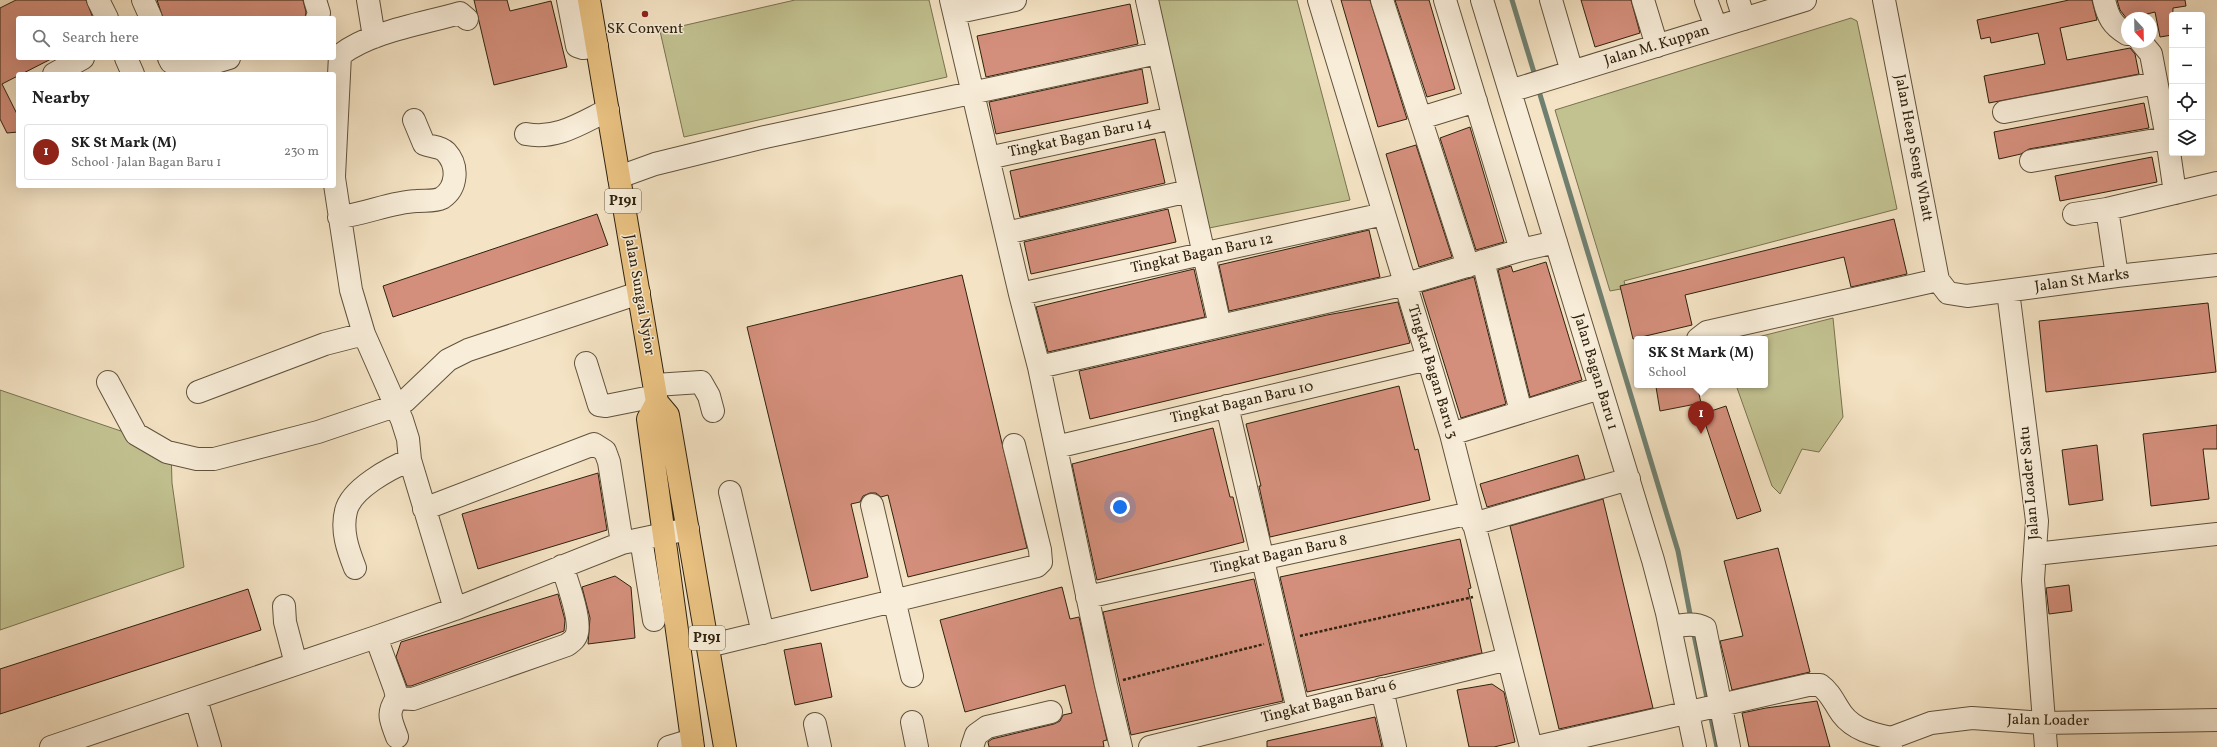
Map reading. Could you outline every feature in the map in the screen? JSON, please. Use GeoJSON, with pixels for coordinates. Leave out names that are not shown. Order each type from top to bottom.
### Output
{"type":"FeatureCollection","features":[{"type":"Feature","properties":{"kind":"main road","name":"Jalan Sungai Nyior"},"geometry":{"type":"LineString","coordinates":[[589,0],[656,394],[668,415],[725,747]]}},
{"type":"Feature","properties":{"kind":"main road","name":"P191"},"geometry":{"type":"LineString","coordinates":[[656,394],[648,418],[693,744]]}},
{"type":"Feature","properties":{"kind":"street"},"geometry":{"type":"LineString","coordinates":[[98,0],[106,16]]}},
{"type":"Feature","properties":{"kind":"street"},"geometry":{"type":"LineString","coordinates":[[143,0],[150,16]]}},
{"type":"Feature","properties":{"kind":"street"},"geometry":{"type":"LineString","coordinates":[[315,0],[319,13],[318,16]]}},
{"type":"Feature","properties":{"kind":"street"},"geometry":{"type":"LineString","coordinates":[[368,0],[374,37]]}},
{"type":"Feature","properties":{"kind":"street"},"geometry":{"type":"LineString","coordinates":[[568,0],[577,46],[582,48],[597,46]]}},
{"type":"Feature","properties":{"kind":"street"},"geometry":{"type":"LineString","coordinates":[[1015,0],[952,7],[1020,294],[1039,367],[1087,597],[1121,747]]}},
{"type":"Feature","properties":{"kind":"street"},"geometry":{"type":"LineString","coordinates":[[1147,0],[1220,326]]}},
{"type":"Feature","properties":{"kind":"street","name":"Tingkat Bagan Baru 3"},"geometry":{"type":"LineString","coordinates":[[1319,0],[1451,434],[1531,747]]}},
{"type":"Feature","properties":{"kind":"street"},"geometry":{"type":"LineString","coordinates":[[1382,0],[1421,118],[1475,263],[1521,412]]}},
{"type":"Feature","properties":{"kind":"street"},"geometry":{"type":"LineString","coordinates":[[1445,0],[1521,250]]}},
{"type":"Feature","properties":{"kind":"street","name":"Jalan Bagan Baru 1"},"geometry":{"type":"LineString","coordinates":[[1482,0],[1528,86],[1556,242],[1653,560],[1685,626],[1706,708],[1695,747]]}},
{"type":"Feature","properties":{"kind":"street"},"geometry":{"type":"LineString","coordinates":[[1551,0],[1572,72]]}},
{"type":"Feature","properties":{"kind":"street"},"geometry":{"type":"LineString","coordinates":[[1643,0],[1657,46]]}},
{"type":"Feature","properties":{"kind":"street"},"geometry":{"type":"LineString","coordinates":[[1706,0],[1716,27]]}},
{"type":"Feature","properties":{"kind":"street","name":"Jalan M. Kuppan"},"geometry":{"type":"LineString","coordinates":[[1528,86],[1716,27],[1741,9],[1805,0]]}},
{"type":"Feature","properties":{"kind":"street","name":"Jalan Heap Seng Whatt"},"geometry":{"type":"LineString","coordinates":[[1884,0],[1943,287]]}},
{"type":"Feature","properties":{"kind":"street"},"geometry":{"type":"LineString","coordinates":[[2104,0],[2107,13],[2115,27],[2121,30]]}},
{"type":"Feature","properties":{"kind":"street"},"geometry":{"type":"LineString","coordinates":[[336,136],[340,54],[374,37],[460,14],[467,19]]}},
{"type":"Feature","properties":{"kind":"street"},"geometry":{"type":"LineString","coordinates":[[2146,48],[2151,54],[2167,138],[2174,193]]}},
{"type":"Feature","properties":{"kind":"street"},"geometry":{"type":"LineString","coordinates":[[619,177],[655,164],[766,137],[1158,53]]}},
{"type":"Feature","properties":{"kind":"street"},"geometry":{"type":"LineString","coordinates":[[58,72],[79,60]]}},
{"type":"Feature","properties":{"kind":"street"},"geometry":{"type":"LineString","coordinates":[[127,60],[132,72]]}},
{"type":"Feature","properties":{"kind":"street"},"geometry":{"type":"LineString","coordinates":[[170,60],[186,71],[222,60]]}},
{"type":"Feature","properties":{"kind":"street"},"geometry":{"type":"LineString","coordinates":[[2004,112],[2156,83]]}},
{"type":"Feature","properties":{"kind":"street"},"geometry":{"type":"LineString","coordinates":[[1421,118],[1476,101]]}},
{"type":"Feature","properties":{"kind":"street"},"geometry":{"type":"LineString","coordinates":[[526,134],[540,136],[562,133],[608,110]]}},
{"type":"Feature","properties":{"kind":"street","name":"Tingkat Bagan Baru 14"},"geometry":{"type":"LineString","coordinates":[[988,158],[1173,118]]}},
{"type":"Feature","properties":{"kind":"street"},"geometry":{"type":"LineString","coordinates":[[339,217],[361,214],[396,203],[431,201],[441,198],[452,188],[455,173],[452,161],[446,152],[437,146],[424,144],[414,120]]}},
{"type":"Feature","properties":{"kind":"street"},"geometry":{"type":"LineString","coordinates":[[2031,161],[2167,138]]}},
{"type":"Feature","properties":{"kind":"street"},"geometry":{"type":"LineString","coordinates":[[2074,214],[2107,209],[2217,183]]}},
{"type":"Feature","properties":{"kind":"street"},"geometry":{"type":"LineString","coordinates":[[335,188],[351,290],[364,334],[408,439],[410,460],[455,608]]}},
{"type":"Feature","properties":{"kind":"street"},"geometry":{"type":"LineString","coordinates":[[1006,233],[1189,191]]}},
{"type":"Feature","properties":{"kind":"street"},"geometry":{"type":"LineString","coordinates":[[2107,209],[2117,276]]}},
{"type":"Feature","properties":{"kind":"street","name":"Tingkat Bagan Baru 12"},"geometry":{"type":"LineString","coordinates":[[1020,294],[1384,214]]}},
{"type":"Feature","properties":{"kind":"street"},"geometry":{"type":"LineString","coordinates":[[1039,367],[1406,284],[1521,250],[1556,242]]}},
{"type":"Feature","properties":{"kind":"street","name":"Jalan St Marks"},"geometry":{"type":"LineString","coordinates":[[1943,287],[1967,296],[2117,276],[2217,265]]}},
{"type":"Feature","properties":{"kind":"street"},"geometry":{"type":"LineString","coordinates":[[1702,336],[1707,332],[1943,287]]}},
{"type":"Feature","properties":{"kind":"street","name":"Jalan Loader Satu"},"geometry":{"type":"LineString","coordinates":[[2008,291],[2037,520],[2036,554],[2033,580],[2046,747]]}},
{"type":"Feature","properties":{"kind":"street"},"geometry":{"type":"LineString","coordinates":[[108,382],[136,434],[167,452],[197,459],[214,459],[318,432],[395,406],[405,401],[448,360],[468,350],[639,293]]}},
{"type":"Feature","properties":{"kind":"street"},"geometry":{"type":"LineString","coordinates":[[198,392],[325,344],[364,334]]}},
{"type":"Feature","properties":{"kind":"street","name":"Tingkat Bagan Baru 10"},"geometry":{"type":"LineString","coordinates":[[1056,447],[1428,359]]}},
{"type":"Feature","properties":{"kind":"street"},"geometry":{"type":"LineString","coordinates":[[586,363],[599,405],[606,406],[701,382],[709,396],[713,411]]}},
{"type":"Feature","properties":{"kind":"street"},"geometry":{"type":"LineString","coordinates":[[1451,434],[1600,388]]}},
{"type":"Feature","properties":{"kind":"street"},"geometry":{"type":"LineString","coordinates":[[1227,406],[1264,558],[1298,710]]}},
{"type":"Feature","properties":{"kind":"street"},"geometry":{"type":"LineString","coordinates":[[424,509],[594,444],[605,451],[609,462],[654,620]]}},
{"type":"Feature","properties":{"kind":"street"},"geometry":{"type":"LineString","coordinates":[[708,646],[896,602],[1037,566],[1041,562],[1014,445]]}},
{"type":"Feature","properties":{"kind":"street"},"geometry":{"type":"LineString","coordinates":[[355,568],[346,545],[344,530],[346,510],[355,495],[374,480],[394,466],[410,460]]}},
{"type":"Feature","properties":{"kind":"street","name":"Tingkat Bagan Baru 8"},"geometry":{"type":"LineString","coordinates":[[1087,597],[1264,558],[1472,518],[1629,479]]}},
{"type":"Feature","properties":{"kind":"street"},"geometry":{"type":"LineString","coordinates":[[730,492],[762,633]]}},
{"type":"Feature","properties":{"kind":"street"},"geometry":{"type":"LineString","coordinates":[[872,505],[896,602],[912,676]]}},
{"type":"Feature","properties":{"kind":"street"},"geometry":{"type":"LineString","coordinates":[[51,747],[376,637],[632,541],[688,529]]}},
{"type":"Feature","properties":{"kind":"street"},"geometry":{"type":"LineString","coordinates":[[2036,554],[2217,534]]}},
{"type":"Feature","properties":{"kind":"street"},"geometry":{"type":"LineString","coordinates":[[397,698],[412,699],[567,645],[574,640],[578,633],[574,603],[562,566]]}},
{"type":"Feature","properties":{"kind":"street"},"geometry":{"type":"LineString","coordinates":[[284,606],[285,622],[296,664]]}},
{"type":"Feature","properties":{"kind":"street"},"geometry":{"type":"LineString","coordinates":[[1685,626],[1705,628],[1706,708],[1728,747]]}},
{"type":"Feature","properties":{"kind":"street"},"geometry":{"type":"LineString","coordinates":[[376,637],[396,688],[397,698],[390,708],[390,717],[397,737]]}},
{"type":"Feature","properties":{"kind":"street","name":"Tingkat Bagan Baru 6"},"geometry":{"type":"LineString","coordinates":[[1150,747],[1508,659]]}},
{"type":"Feature","properties":{"kind":"street"},"geometry":{"type":"LineString","coordinates":[[1537,747],[1808,685],[1820,685],[1831,693],[1844,715],[1853,724],[1870,734],[1891,742]]}},
{"type":"Feature","properties":{"kind":"street"},"geometry":{"type":"LineString","coordinates":[[1382,689],[1395,747]]}},
{"type":"Feature","properties":{"kind":"street"},"geometry":{"type":"LineString","coordinates":[[196,699],[210,747]]}},
{"type":"Feature","properties":{"kind":"street"},"geometry":{"type":"LineString","coordinates":[[972,747],[976,735],[987,727],[1050,712]]}},
{"type":"Feature","properties":{"kind":"street","name":"Jalan Loader"},"geometry":{"type":"LineString","coordinates":[[1891,742],[1931,724],[1972,718],[2043,723],[2217,720]]}},
{"type":"Feature","properties":{"kind":"street"},"geometry":{"type":"LineString","coordinates":[[912,722],[917,747]]}},
{"type":"Feature","properties":{"kind":"street"},"geometry":{"type":"LineString","coordinates":[[815,724],[820,747]]}},
{"type":"Feature","properties":{"kind":"street"},"geometry":{"type":"LineString","coordinates":[[669,747],[693,744]]}},
{"type":"Feature","properties":{"kind":"shaded area"},"geometry":{"type":"Polygon","coordinates":[[[795,0],[929,0],[947,77],[684,137],[660,31],[795,0]]]}},
{"type":"Feature","properties":{"kind":"shaded area"},"geometry":{"type":"Polygon","coordinates":[[[1157,0],[1297,0],[1350,200],[1204,229],[1157,0]]]}},
{"type":"Feature","properties":{"kind":"shaded area"},"geometry":{"type":"Polygon","coordinates":[[[1851,18],[1857,21],[1897,209],[1624,281],[1626,288],[1610,291],[1555,110],[1851,18]]]}},
{"type":"Feature","properties":{"kind":"shaded area"},"geometry":{"type":"Polygon","coordinates":[[[1833,318],[1843,417],[1819,452],[1802,449],[1780,494],[1772,486],[1737,388],[1768,388],[1768,336],[1762,336],[1833,318]]]}},
{"type":"Feature","properties":{"kind":"shaded area"},"geometry":{"type":"Polygon","coordinates":[[[0,390],[171,448],[172,483],[184,567],[0,630],[0,390]]]}},
{"type":"Feature","properties":{"kind":"building"},"geometry":{"type":"Polygon","coordinates":[[[16,0],[86,0],[92,16],[16,16],[16,60],[49,60],[26,72],[16,72],[16,77],[2,84],[16,112],[16,132],[7,133],[0,119],[0,8],[16,0]]]}},
{"type":"Feature","properties":{"kind":"building"},"geometry":{"type":"Polygon","coordinates":[[[157,0],[303,0],[306,12],[305,16],[162,16],[157,0]]]}},
{"type":"Feature","properties":{"kind":"building"},"geometry":{"type":"Polygon","coordinates":[[[474,0],[507,0],[510,11],[551,1],[567,67],[494,85],[474,0]]]}},
{"type":"Feature","properties":{"kind":"building"},"geometry":{"type":"Polygon","coordinates":[[[1341,0],[1370,0],[1407,119],[1378,127],[1341,0]]]}},
{"type":"Feature","properties":{"kind":"building"},"geometry":{"type":"Polygon","coordinates":[[[1395,0],[1429,0],[1455,89],[1427,97],[1395,0]]]}},
{"type":"Feature","properties":{"kind":"building"},"geometry":{"type":"Polygon","coordinates":[[[1581,0],[1631,0],[1640,33],[1595,47],[1581,0]]]}},
{"type":"Feature","properties":{"kind":"building"},"geometry":{"type":"Polygon","coordinates":[[[2069,0],[2092,0],[2097,20],[2060,28],[2067,60],[2130,48],[2135,54],[2139,74],[1989,103],[1984,76],[2045,64],[2038,33],[1991,43],[1990,37],[1981,39],[1977,20],[2069,0]]]}},
{"type":"Feature","properties":{"kind":"building"},"geometry":{"type":"Polygon","coordinates":[[[2117,0],[2185,0],[2186,6],[2173,8],[2173,12],[2169,12],[2169,36],[2160,37],[2157,12],[2122,12],[2117,0]]]}},
{"type":"Feature","properties":{"kind":"building"},"geometry":{"type":"Polygon","coordinates":[[[1130,4],[1138,44],[986,77],[977,36],[1130,4]]]}},
{"type":"Feature","properties":{"kind":"building"},"geometry":{"type":"Polygon","coordinates":[[[1142,69],[1148,103],[996,134],[989,102],[1142,69]]]}},
{"type":"Feature","properties":{"kind":"building"},"geometry":{"type":"Polygon","coordinates":[[[2144,103],[2149,128],[2029,149],[2021,154],[1999,159],[1994,132],[2144,103]]]}},
{"type":"Feature","properties":{"kind":"building"},"geometry":{"type":"Polygon","coordinates":[[[1470,127],[1504,242],[1476,250],[1440,138],[1470,127]]]}},
{"type":"Feature","properties":{"kind":"building"},"geometry":{"type":"Polygon","coordinates":[[[1155,139],[1165,183],[1020,217],[1010,171],[1155,139]]]}},
{"type":"Feature","properties":{"kind":"building"},"geometry":{"type":"Polygon","coordinates":[[[1416,145],[1452,257],[1419,267],[1386,154],[1416,145]]]}},
{"type":"Feature","properties":{"kind":"building"},"geometry":{"type":"Polygon","coordinates":[[[2152,157],[2157,182],[2060,201],[2055,176],[2152,157]]]}},
{"type":"Feature","properties":{"kind":"building"},"geometry":{"type":"Polygon","coordinates":[[[1168,209],[1176,242],[1031,274],[1024,242],[1168,209]]]}},
{"type":"Feature","properties":{"kind":"building"},"geometry":{"type":"Polygon","coordinates":[[[597,214],[608,245],[393,317],[383,286],[597,214]]]}},
{"type":"Feature","properties":{"kind":"building"},"geometry":{"type":"Polygon","coordinates":[[[1894,219],[1907,274],[1851,287],[1844,257],[1685,295],[1692,325],[1646,336],[1634,336],[1633,339],[1620,286],[1894,219]]]}},
{"type":"Feature","properties":{"kind":"building"},"geometry":{"type":"Polygon","coordinates":[[[1369,230],[1380,277],[1229,311],[1219,265],[1369,230]]]}},
{"type":"Feature","properties":{"kind":"building"},"geometry":{"type":"Polygon","coordinates":[[[1546,262],[1582,380],[1530,397],[1498,270],[1511,266],[1513,272],[1546,262]]]}},
{"type":"Feature","properties":{"kind":"building"},"geometry":{"type":"Polygon","coordinates":[[[1194,269],[1205,317],[1048,352],[1036,307],[1194,269]]]}},
{"type":"Feature","properties":{"kind":"building"},"geometry":{"type":"Polygon","coordinates":[[[962,275],[1027,548],[908,577],[888,495],[881,497],[876,493],[870,493],[863,496],[860,502],[851,504],[868,577],[811,591],[747,327],[962,275]]]}},
{"type":"Feature","properties":{"kind":"building"},"geometry":{"type":"Polygon","coordinates":[[[1474,277],[1506,404],[1461,418],[1422,292],[1474,277]]]}},
{"type":"Feature","properties":{"kind":"building"},"geometry":{"type":"Polygon","coordinates":[[[1398,302],[1410,343],[1090,419],[1079,371],[1327,315],[1398,302]]]}},
{"type":"Feature","properties":{"kind":"building"},"geometry":{"type":"Polygon","coordinates":[[[2208,303],[2216,372],[2046,392],[2039,321],[2208,303]]]}},
{"type":"Feature","properties":{"kind":"building"},"geometry":{"type":"Polygon","coordinates":[[[1399,386],[1415,450],[1418,449],[1430,500],[1270,537],[1259,486],[1261,486],[1246,424],[1399,386]]]}},
{"type":"Feature","properties":{"kind":"building"},"geometry":{"type":"Polygon","coordinates":[[[1656,388],[1698,388],[1701,403],[1660,411],[1656,388]]]}},
{"type":"Feature","properties":{"kind":"building"},"geometry":{"type":"Polygon","coordinates":[[[1726,406],[1761,511],[1737,519],[1702,414],[1726,406]]]}},
{"type":"Feature","properties":{"kind":"building"},"geometry":{"type":"Polygon","coordinates":[[[2217,425],[2217,449],[2203,449],[2209,499],[2151,506],[2143,434],[2217,425]]]}},
{"type":"Feature","properties":{"kind":"building"},"geometry":{"type":"Polygon","coordinates":[[[1213,428],[1230,497],[1233,497],[1244,542],[1097,580],[1072,464],[1213,428]]]}},
{"type":"Feature","properties":{"kind":"building"},"geometry":{"type":"Polygon","coordinates":[[[2097,445],[2103,500],[2069,505],[2062,450],[2097,445]]]}},
{"type":"Feature","properties":{"kind":"building"},"geometry":{"type":"Polygon","coordinates":[[[1578,455],[1585,479],[1487,507],[1480,484],[1578,455]]]}},
{"type":"Feature","properties":{"kind":"building"},"geometry":{"type":"Polygon","coordinates":[[[598,473],[607,530],[478,569],[462,514],[598,473]]]}},
{"type":"Feature","properties":{"kind":"building"},"geometry":{"type":"Polygon","coordinates":[[[1603,499],[1653,708],[1559,729],[1510,526],[1603,499]]]}},
{"type":"Feature","properties":{"kind":"building"},"geometry":{"type":"Polygon","coordinates":[[[1460,539],[1471,588],[1468,589],[1482,653],[1307,692],[1280,577],[1460,539]]]}},
{"type":"Feature","properties":{"kind":"building"},"geometry":{"type":"Polygon","coordinates":[[[1778,548],[1810,672],[1732,690],[1720,641],[1743,636],[1724,561],[1778,548]]]}},
{"type":"Feature","properties":{"kind":"building"},"geometry":{"type":"Polygon","coordinates":[[[615,576],[631,587],[635,638],[588,644],[590,618],[582,587],[615,576]]]}},
{"type":"Feature","properties":{"kind":"building"},"geometry":{"type":"Polygon","coordinates":[[[1254,579],[1283,701],[1131,735],[1103,612],[1254,579]]]}},
{"type":"Feature","properties":{"kind":"building"},"geometry":{"type":"Polygon","coordinates":[[[2069,585],[2072,611],[2049,614],[2046,588],[2069,585]]]}},
{"type":"Feature","properties":{"kind":"building"},"geometry":{"type":"Polygon","coordinates":[[[1062,587],[1070,619],[1079,617],[1107,740],[1103,741],[1104,747],[989,747],[988,742],[992,739],[1054,724],[1060,721],[1063,715],[1072,713],[1065,685],[965,712],[940,620],[1062,587]]]}},
{"type":"Feature","properties":{"kind":"building"},"geometry":{"type":"Polygon","coordinates":[[[248,589],[261,630],[0,714],[0,669],[248,589]]]}},
{"type":"Feature","properties":{"kind":"building"},"geometry":{"type":"Polygon","coordinates":[[[558,594],[565,620],[564,631],[411,686],[407,686],[396,657],[401,642],[558,594]]]}},
{"type":"Feature","properties":{"kind":"building"},"geometry":{"type":"Polygon","coordinates":[[[821,643],[832,697],[795,705],[784,650],[821,643]]]}},
{"type":"Feature","properties":{"kind":"building"},"geometry":{"type":"Polygon","coordinates":[[[1492,684],[1504,692],[1515,742],[1494,747],[1469,747],[1457,690],[1492,684]]]}},
{"type":"Feature","properties":{"kind":"building"},"geometry":{"type":"Polygon","coordinates":[[[1817,701],[1830,747],[1749,747],[1742,713],[1817,701]]]}},
{"type":"Feature","properties":{"kind":"building"},"geometry":{"type":"Polygon","coordinates":[[[1375,717],[1382,747],[1267,747],[1267,741],[1375,717]]]}},
{"type":"Feature","properties":{"kind":"waterway"},"geometry":{"type":"LineString","coordinates":[[1512,0],[1536,79]]}},
{"type":"Feature","properties":{"kind":"waterway"},"geometry":{"type":"LineString","coordinates":[[1538,88],[1678,551],[1691,619]]}},
{"type":"Feature","properties":{"kind":"waterway"},"geometry":{"type":"LineString","coordinates":[[1693,630],[1708,703]]}},
{"type":"Feature","properties":{"kind":"waterway"},"geometry":{"type":"LineString","coordinates":[[1710,713],[1717,747]]}},
{"type":"Feature","properties":{"kind":"place","name":"SK Convent"},"geometry":{"type":"Point","coordinates":[645,14]}},
{"type":"Feature","properties":{"kind":"place","name":"SK St Mark (M)"},"geometry":{"type":"Point","coordinates":[1701,434]}}]}
